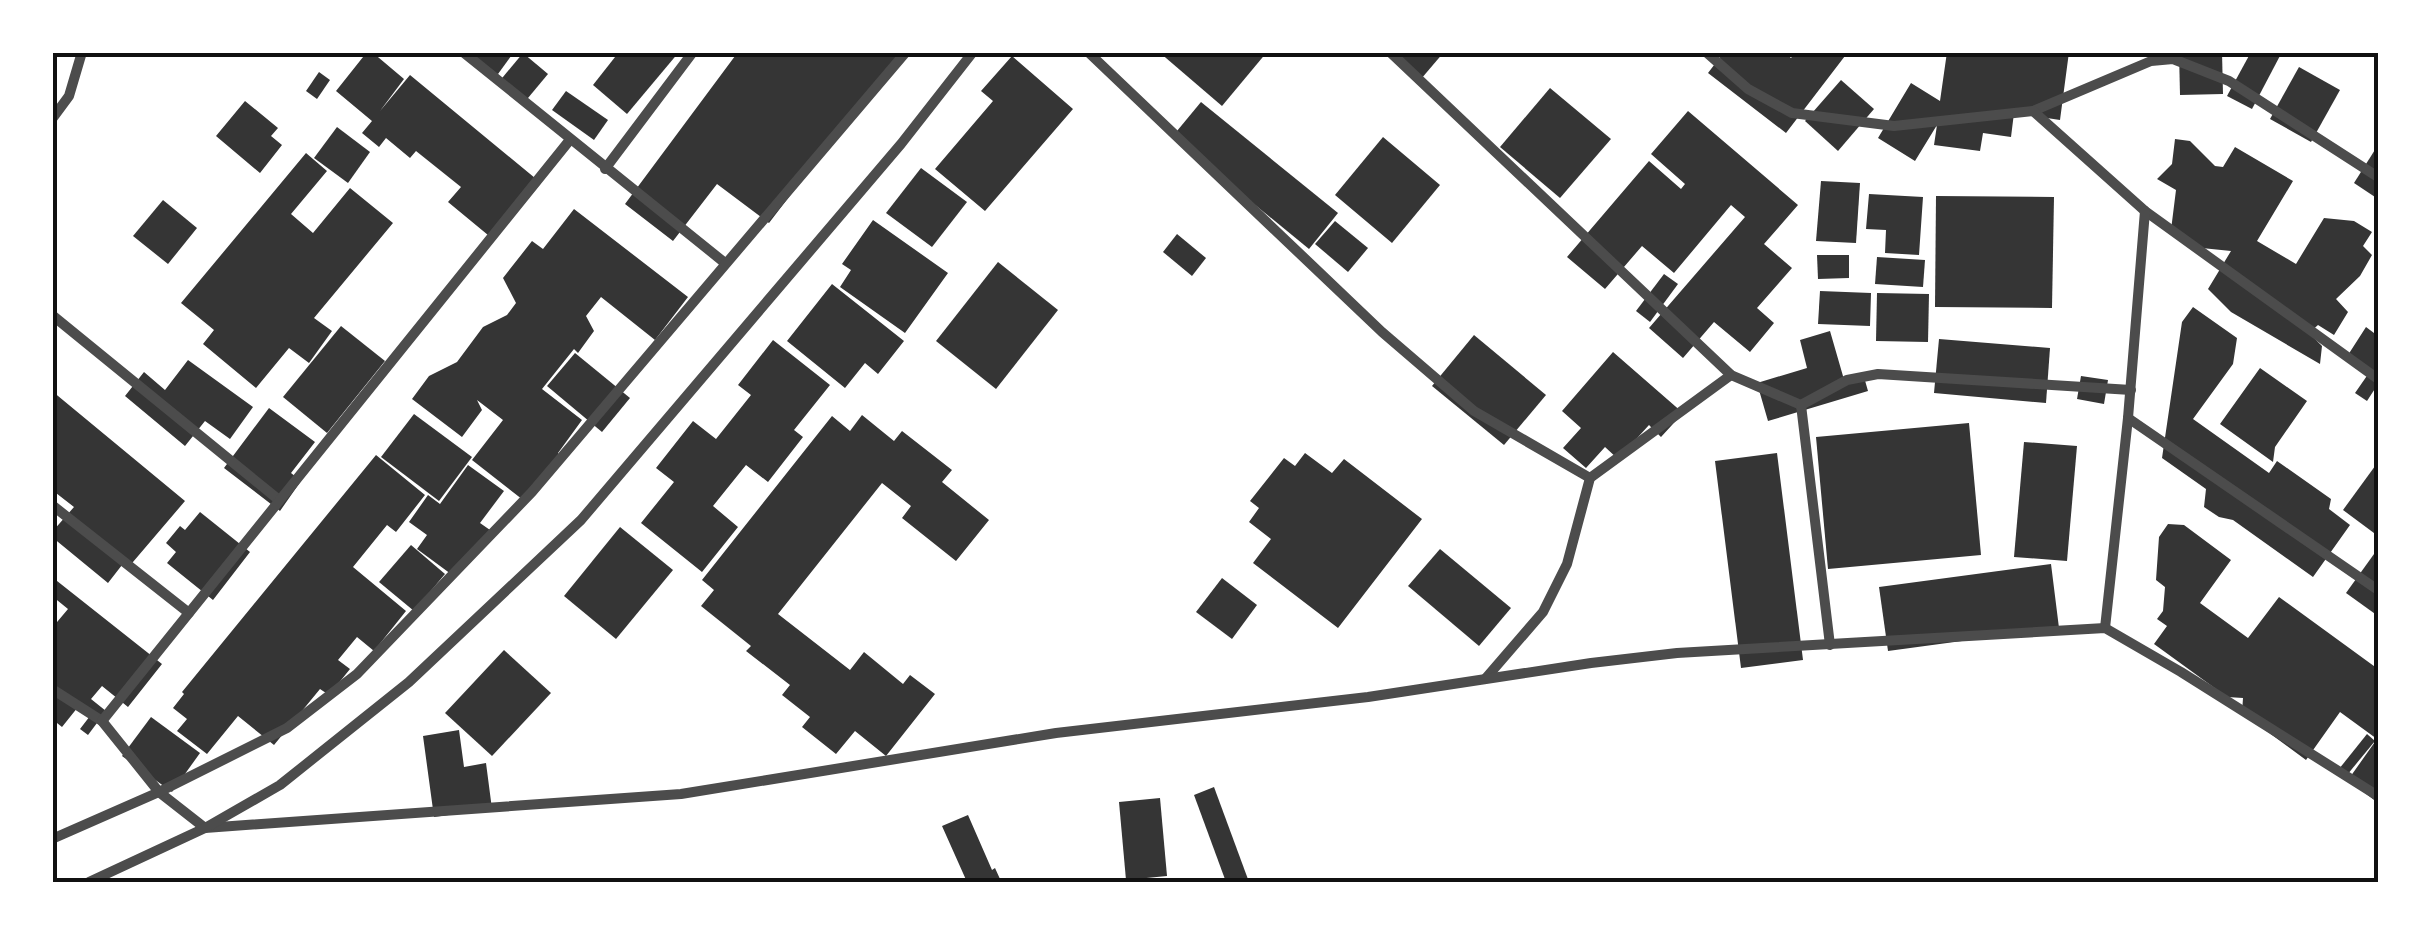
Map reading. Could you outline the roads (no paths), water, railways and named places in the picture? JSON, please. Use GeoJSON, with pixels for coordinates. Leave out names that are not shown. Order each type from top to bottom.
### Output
{"type":"FeatureCollection","features":[{"type":"Feature","properties":{"kind":"street"},"geometry":{"type":"LineString","coordinates":[[52,119],[69,96],[82,52]]}},
{"type":"Feature","properties":{"kind":"street"},"geometry":{"type":"LineString","coordinates":[[464,52],[724,264]]}},
{"type":"Feature","properties":{"kind":"street"},"geometry":{"type":"LineString","coordinates":[[605,169],[693,52]]}},
{"type":"Feature","properties":{"kind":"street"},"geometry":{"type":"LineString","coordinates":[[52,839],[159,792],[287,728],[357,674],[532,492],[906,52]]}},
{"type":"Feature","properties":{"kind":"street"},"geometry":{"type":"LineString","coordinates":[[89,882],[205,828],[280,785],[409,682],[581,520],[902,144],[973,52]]}},
{"type":"Feature","properties":{"kind":"street"},"geometry":{"type":"LineString","coordinates":[[1088,52],[1382,332],[1474,412],[1590,478]]}},
{"type":"Feature","properties":{"kind":"street"},"geometry":{"type":"LineString","coordinates":[[1390,52],[1732,375],[1801,405]]}},
{"type":"Feature","properties":{"kind":"street"},"geometry":{"type":"LineString","coordinates":[[1706,52],[1748,89],[1792,113],[1894,126],[2033,111],[2151,61],[2173,59],[2229,80],[2378,177]]}},
{"type":"Feature","properties":{"kind":"street"},"geometry":{"type":"LineString","coordinates":[[2033,111],[2145,211],[2378,379]]}},
{"type":"Feature","properties":{"kind":"street"},"geometry":{"type":"LineString","coordinates":[[102,721],[569,141]]}},
{"type":"Feature","properties":{"kind":"street"},"geometry":{"type":"LineString","coordinates":[[2104,628],[2131,390],[2145,211]]}},
{"type":"Feature","properties":{"kind":"street"},"geometry":{"type":"LineString","coordinates":[[52,316],[279,500]]}},
{"type":"Feature","properties":{"kind":"street"},"geometry":{"type":"LineString","coordinates":[[1801,405],[1846,380],[1878,374],[2131,390]]}},
{"type":"Feature","properties":{"kind":"street"},"geometry":{"type":"LineString","coordinates":[[1486,679],[1542,612],[1567,564],[1590,478],[1732,375]]}},
{"type":"Feature","properties":{"kind":"street"},"geometry":{"type":"LineString","coordinates":[[1801,405],[1830,645]]}},
{"type":"Feature","properties":{"kind":"street"},"geometry":{"type":"LineString","coordinates":[[2128,418],[2378,590]]}},
{"type":"Feature","properties":{"kind":"street"},"geometry":{"type":"LineString","coordinates":[[52,505],[189,613]]}},
{"type":"Feature","properties":{"kind":"street"},"geometry":{"type":"LineString","coordinates":[[52,689],[102,721],[159,792],[205,828],[682,794],[1056,733],[1368,697],[1678,653],[2104,628],[2378,796]]}}]}
